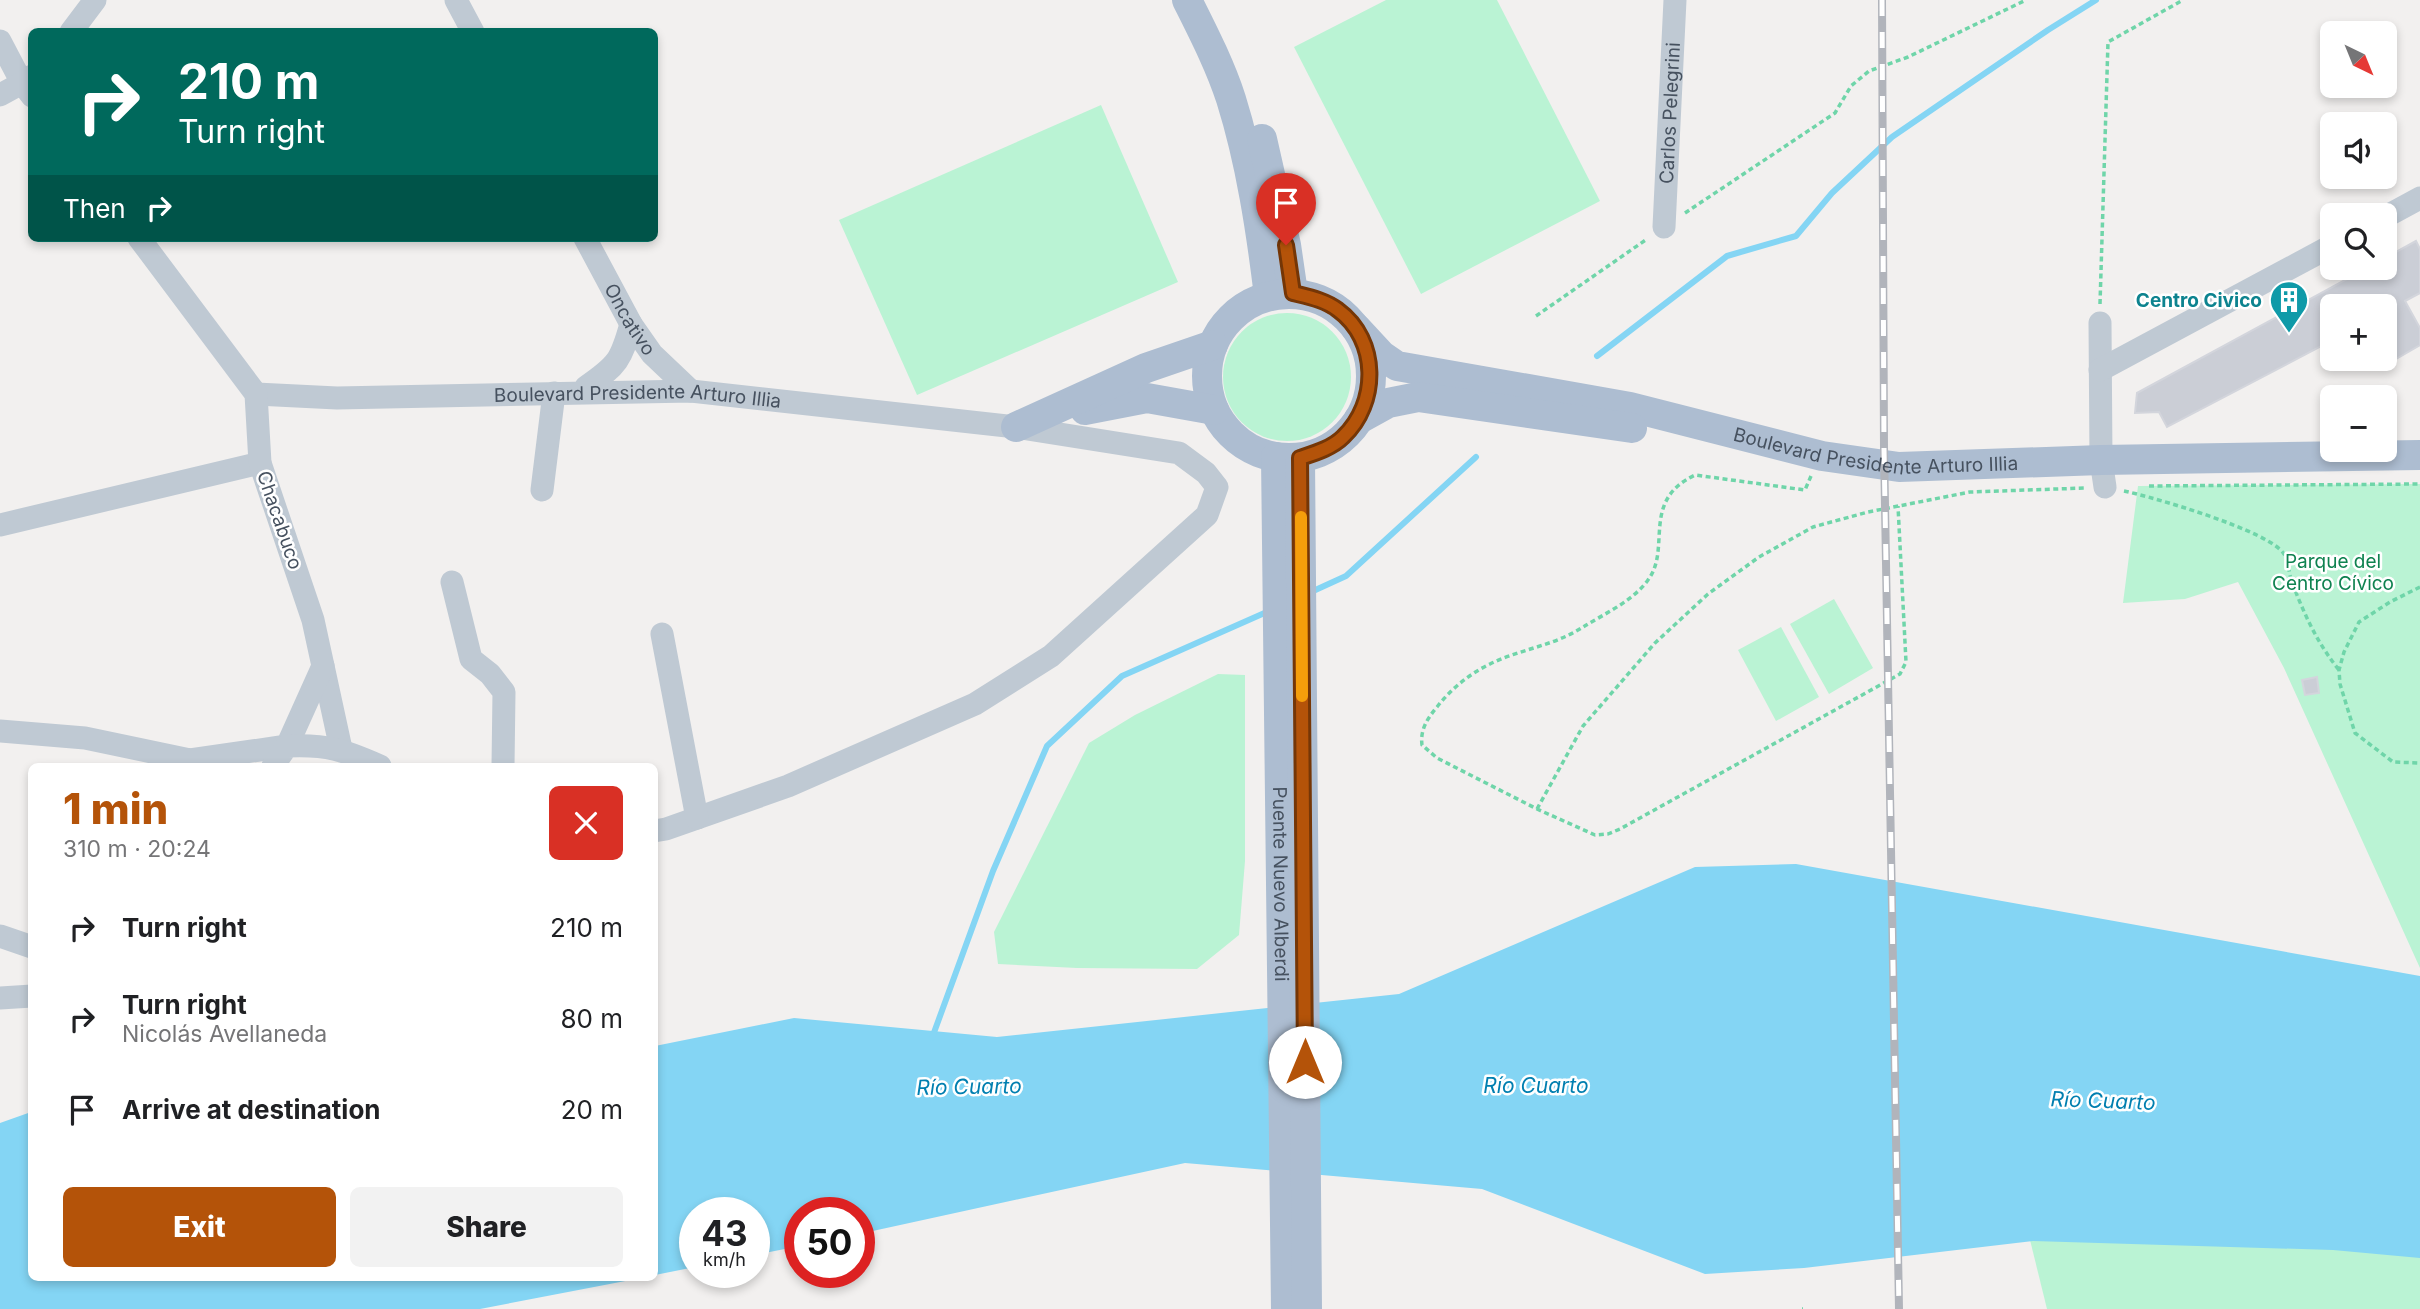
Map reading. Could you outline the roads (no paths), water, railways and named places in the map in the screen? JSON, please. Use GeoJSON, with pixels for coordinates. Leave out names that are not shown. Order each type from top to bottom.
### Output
{"type":"FeatureCollection","features":[{"type":"Feature","properties":{"kind":"main road"},"geometry":{"type":"LineString","coordinates":[[1187,0],[1214,55],[1230,98],[1245,152],[1263,247],[1281,295]]}},
{"type":"Feature","properties":{"kind":"main road"},"geometry":{"type":"LineString","coordinates":[[1206,0],[1232,49],[1265,149],[1286,245],[1281,295]]}},
{"type":"Feature","properties":{"kind":"main road"},"geometry":{"type":"LineString","coordinates":[[1281,295],[1316,298],[1338,310],[1356,328],[1369,357],[1370,389],[1359,419],[1342,438],[1321,451],[1288,458],[1252,449],[1230,433],[1214,410],[1208,389],[1208,367],[1213,345],[1223,328],[1237,313],[1254,302],[1281,295]]}},
{"type":"Feature","properties":{"kind":"main road","name":"Boulevard Presidente Arturo Illia"},"geometry":{"type":"LineString","coordinates":[[1356,328],[1381,355],[1396,366],[1630,407],[1859,463],[2109,477],[2420,456]]}},
{"type":"Feature","properties":{"kind":"main road"},"geometry":{"type":"LineString","coordinates":[[1016,427],[1146,368],[1213,345]]}},
{"type":"Feature","properties":{"kind":"main road","name":"Boulevard Presidente Arturo Illia"},"geometry":{"type":"LineString","coordinates":[[1359,419],[1388,404],[1418,397],[1633,428],[1813,471],[1899,480],[2420,471]]}},
{"type":"Feature","properties":{"kind":"main road"},"geometry":{"type":"LineString","coordinates":[[1016,427],[1110,404],[1147,398],[1214,410]]}},
{"type":"Feature","properties":{"kind":"main road","name":"Puente Nuevo Alberdi"},"geometry":{"type":"LineString","coordinates":[[1286,1309],[1288,458]]}},
{"type":"Feature","properties":{"kind":"main road","name":"Puente Nuevo Alberdi"},"geometry":{"type":"LineString","coordinates":[[1288,458],[1307,1309]]}},
{"type":"Feature","properties":{"kind":"street"},"geometry":{"type":"LineString","coordinates":[[74,28],[95,0]]}},
{"type":"Feature","properties":{"kind":"street"},"geometry":{"type":"LineString","coordinates":[[456,0],[471,28]]}},
{"type":"Feature","properties":{"kind":"street","name":"Carlos Pelegrini"},"geometry":{"type":"LineString","coordinates":[[1664,227],[1675,0]]}},
{"type":"Feature","properties":{"kind":"street"},"geometry":{"type":"LineString","coordinates":[[0,41],[28,85],[0,95]]}},
{"type":"Feature","properties":{"kind":"street"},"geometry":{"type":"LineString","coordinates":[[2397,210],[2420,198]]}},
{"type":"Feature","properties":{"kind":"street"},"geometry":{"type":"LineString","coordinates":[[142,242],[256,394]]}},
{"type":"Feature","properties":{"kind":"street","name":"Oncativo"},"geometry":{"type":"LineString","coordinates":[[587,242],[631,324],[652,354],[691,391]]}},
{"type":"Feature","properties":{"kind":"street"},"geometry":{"type":"LineString","coordinates":[[2100,370],[2320,252]]}},
{"type":"Feature","properties":{"kind":"street"},"geometry":{"type":"LineString","coordinates":[[2100,323],[2100,370],[2109,477]]}},
{"type":"Feature","properties":{"kind":"street"},"geometry":{"type":"LineString","coordinates":[[586,387],[612,369],[624,352],[631,324]]}},
{"type":"Feature","properties":{"kind":"street","name":"Boulevard Presidente Arturo Illia"},"geometry":{"type":"LineString","coordinates":[[256,394],[337,398],[691,391],[1016,427],[1180,453],[1206,472],[1217,487],[1207,515],[1052,656],[975,704],[788,786],[697,818]]}},
{"type":"Feature","properties":{"kind":"street"},"geometry":{"type":"LineString","coordinates":[[542,490],[554,393]]}},
{"type":"Feature","properties":{"kind":"street","name":"Chacabuco"},"geometry":{"type":"LineString","coordinates":[[256,394],[260,463],[313,620],[341,749]]}},
{"type":"Feature","properties":{"kind":"street"},"geometry":{"type":"LineString","coordinates":[[0,525],[260,463]]}},
{"type":"Feature","properties":{"kind":"street"},"geometry":{"type":"LineString","coordinates":[[452,582],[471,659],[490,674],[505,692],[503,763]]}},
{"type":"Feature","properties":{"kind":"street"},"geometry":{"type":"LineString","coordinates":[[658,830],[697,818],[662,634]]}},
{"type":"Feature","properties":{"kind":"street"},"geometry":{"type":"LineString","coordinates":[[275,763],[287,746],[323,666]]}},
{"type":"Feature","properties":{"kind":"street"},"geometry":{"type":"LineString","coordinates":[[0,731],[85,738],[190,760],[317,744],[341,749],[373,763]]}},
{"type":"Feature","properties":{"kind":"street"},"geometry":{"type":"LineString","coordinates":[[0,936],[28,946]]}},
{"type":"Feature","properties":{"kind":"street"},"geometry":{"type":"LineString","coordinates":[[0,998],[28,996]]}},
{"type":"Feature","properties":{"kind":"water","name":"Río Cuarto"},"geometry":{"type":"Polygon","coordinates":[[[1796,864],[2420,976],[2420,1258],[2333,1250],[2033,1241],[1804,1268],[1705,1274],[1482,1189],[1185,1163],[875,1231],[875,1197],[784,1197],[784,1249],[770,1252],[770,1197],[679,1197],[679,1270],[658,1274],[658,1045],[794,1018],[997,1037],[1399,994],[1695,867],[1796,864]]]}},
{"type":"Feature","properties":{"kind":"water"},"geometry":{"type":"Polygon","coordinates":[[[28,1113],[28,1281],[625,1281],[480,1309],[0,1309],[0,1123],[28,1113]]]}},
{"type":"Feature","properties":{"kind":"waterway"},"geometry":{"type":"LineString","coordinates":[[1597,356],[1727,256],[1796,236],[1832,193],[1892,137],[2096,0]]}},
{"type":"Feature","properties":{"kind":"waterway"},"geometry":{"type":"LineString","coordinates":[[1311,592],[1346,576],[1476,457]]}},
{"type":"Feature","properties":{"kind":"waterway"},"geometry":{"type":"LineString","coordinates":[[932,1038],[993,871],[1047,746],[1122,676],[1269,611]]}},
{"type":"Feature","properties":{"kind":"railway"},"geometry":{"type":"LineString","coordinates":[[1882,0],[1884,448],[1899,1309]]}},
{"type":"Feature","properties":{"kind":"place","name":"Centro Civico"},"geometry":{"type":"Point","coordinates":[2289,334]}},
{"type":"Feature","properties":{"kind":"park label","name":"Parque del Centro Cívico"},"geometry":{"type":"Point","coordinates":[2333,572]}}]}
